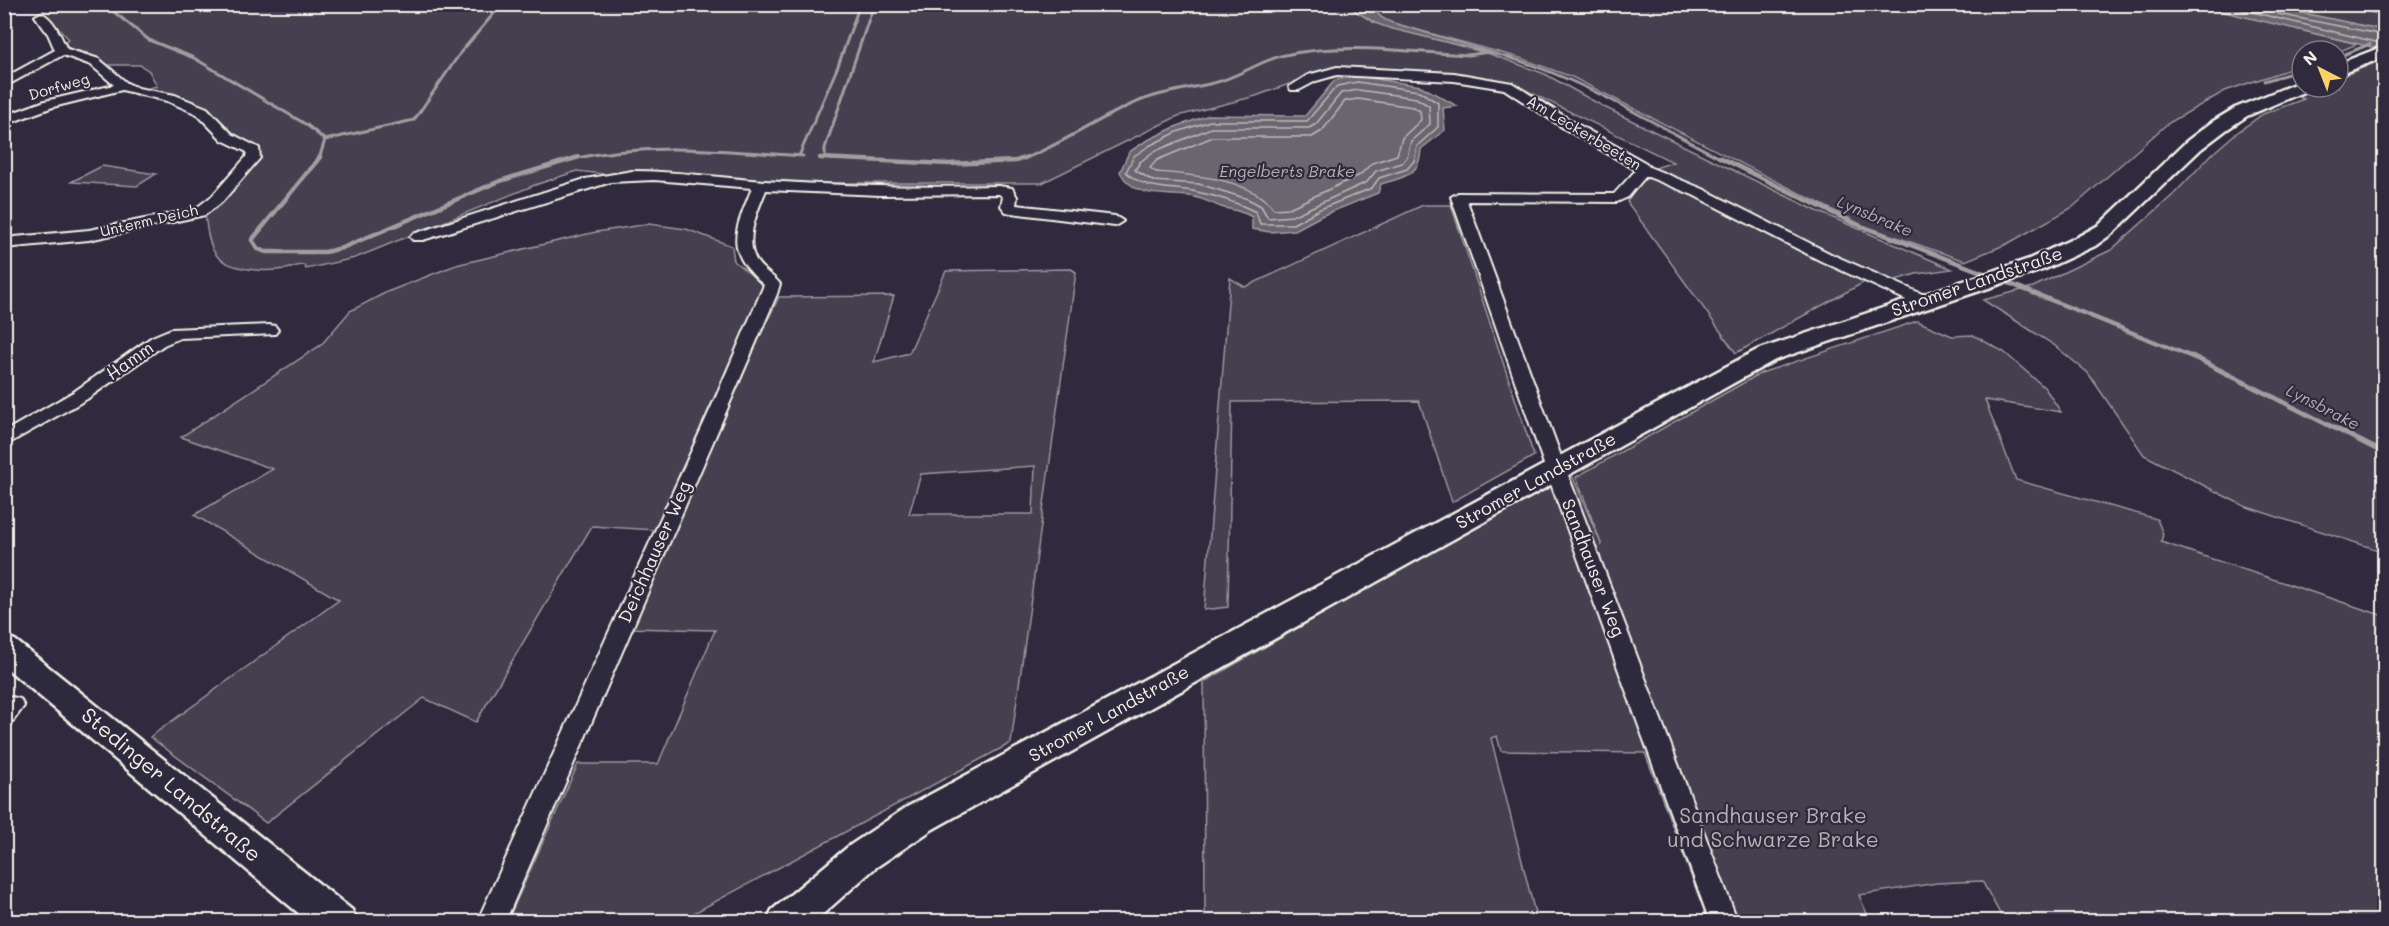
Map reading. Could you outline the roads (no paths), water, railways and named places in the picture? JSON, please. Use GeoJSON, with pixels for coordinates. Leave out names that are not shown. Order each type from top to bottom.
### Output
{"type":"FeatureCollection","features":[{"type":"Feature","properties":{"kind":"main road"},"geometry":{"type":"LineString","coordinates":[[2350,65],[2384,51]]}},
{"type":"Feature","properties":{"kind":"main road","name":"Stromer Landstraße"},"geometry":{"type":"LineString","coordinates":[[786,921],[862,858],[920,819],[1766,355],[1996,278],[2060,254],[2106,229],[2194,145],[2219,126],[2241,112],[2290,91]]}},
{"type":"Feature","properties":{"kind":"main road","name":"Stedinger Landstraße"},"geometry":{"type":"LineString","coordinates":[[4,648],[338,921]]}},
{"type":"Feature","properties":{"kind":"street"},"geometry":{"type":"LineString","coordinates":[[41,16],[54,33],[62,51]]}},
{"type":"Feature","properties":{"kind":"street","name":"Dorfweg"},"geometry":{"type":"LineString","coordinates":[[4,83],[62,51]]}},
{"type":"Feature","properties":{"kind":"street","name":"Unterm Deich"},"geometry":{"type":"LineString","coordinates":[[4,243],[89,235],[200,212],[217,199],[253,158],[254,151],[228,137],[202,111],[170,98],[134,91],[123,86],[122,82],[96,62],[62,51]]}},
{"type":"Feature","properties":{"kind":"street","name":"Am Leckerbeeten"},"geometry":{"type":"LineString","coordinates":[[1295,87],[1312,78],[1337,71],[1454,77],[1508,86],[1570,126],[1621,154],[1643,170],[1698,192],[1827,258],[1923,301]]}},
{"type":"Feature","properties":{"kind":"street","name":"Dorfweg"},"geometry":{"type":"LineString","coordinates":[[4,121],[50,104],[90,96],[123,86]]}},
{"type":"Feature","properties":{"kind":"street","name":"Sandhauser Weg"},"geometry":{"type":"LineString","coordinates":[[1643,170],[1617,198],[1458,197],[1556,470],[1724,921]]}},
{"type":"Feature","properties":{"kind":"street"},"geometry":{"type":"LineString","coordinates":[[418,237],[610,176],[671,177],[761,185],[927,193],[999,190],[1007,192],[1010,197],[1008,206],[1011,209],[1115,220]]}},
{"type":"Feature","properties":{"kind":"street","name":"Deichhauser Weg"},"geometry":{"type":"LineString","coordinates":[[491,921],[769,294],[772,284],[748,260],[744,241],[746,222],[761,185]]}},
{"type":"Feature","properties":{"kind":"street","name":"Hamm"},"geometry":{"type":"LineString","coordinates":[[4,440],[81,395],[158,341],[177,333],[269,330]]}},
{"type":"Feature","properties":{"kind":"water"},"geometry":{"type":"Polygon","coordinates":[[[1346,5],[1369,5],[1382,18],[1390,22],[1511,58],[1389,28],[1375,23],[1346,5]]]}},
{"type":"Feature","properties":{"kind":"water"},"geometry":{"type":"Polygon","coordinates":[[[2195,5],[2264,5],[2384,30],[2384,50],[2350,42],[2350,39],[2338,39],[2195,5]]]}},
{"type":"Feature","properties":{"kind":"water","name":"Engelberts Brake"},"geometry":{"type":"Polygon","coordinates":[[[1357,76],[1421,86],[1457,106],[1443,108],[1445,130],[1421,149],[1418,165],[1409,174],[1381,184],[1378,193],[1321,216],[1295,230],[1270,232],[1252,229],[1252,217],[1244,213],[1195,197],[1153,194],[1143,191],[1126,181],[1120,172],[1129,152],[1175,127],[1209,115],[1305,116],[1335,80],[1357,76]]]}},
{"type":"Feature","properties":{"kind":"waterway"},"geometry":{"type":"LineString","coordinates":[[104,4],[149,40],[194,58],[307,125],[325,140]]}},
{"type":"Feature","properties":{"kind":"waterway"},"geometry":{"type":"LineString","coordinates":[[325,140],[414,120],[461,52],[502,4]]}},
{"type":"Feature","properties":{"kind":"waterway"},"geometry":{"type":"LineString","coordinates":[[799,156],[838,66],[860,4]]}},
{"type":"Feature","properties":{"kind":"waterway"},"geometry":{"type":"LineString","coordinates":[[825,158],[825,148],[874,4]]}},
{"type":"Feature","properties":{"kind":"waterway"},"geometry":{"type":"LineString","coordinates":[[2350,52],[2370,44]]}},
{"type":"Feature","properties":{"kind":"waterway"},"geometry":{"type":"LineString","coordinates":[[1023,159],[1142,100],[1222,81],[1276,57],[1307,51],[1353,48],[1468,55],[1489,52]]}},
{"type":"Feature","properties":{"kind":"waterway","name":"Lynsbrake"},"geometry":{"type":"LineString","coordinates":[[1507,57],[1590,89],[1722,159]]}},
{"type":"Feature","properties":{"kind":"waterway"},"geometry":{"type":"LineString","coordinates":[[2264,81],[2290,73]]}},
{"type":"Feature","properties":{"kind":"waterway"},"geometry":{"type":"LineString","coordinates":[[319,158],[325,140]]}},
{"type":"Feature","properties":{"kind":"waterway"},"geometry":{"type":"LineString","coordinates":[[573,159],[658,149],[799,156]]}},
{"type":"Feature","properties":{"kind":"waterway"},"geometry":{"type":"LineString","coordinates":[[573,159],[579,157]]}},
{"type":"Feature","properties":{"kind":"waterway"},"geometry":{"type":"LineString","coordinates":[[833,159],[820,158],[949,164],[1016,161],[1027,157]]}},
{"type":"Feature","properties":{"kind":"waterway","name":"Lynsbrake"},"geometry":{"type":"LineString","coordinates":[[1719,157],[1853,223],[1989,275]]}},
{"type":"Feature","properties":{"kind":"waterway"},"geometry":{"type":"LineString","coordinates":[[319,158],[252,240],[258,249],[266,252],[325,252],[342,248],[500,181],[573,159]]}},
{"type":"Feature","properties":{"kind":"waterway","name":"Lynsbrake"},"geometry":{"type":"LineString","coordinates":[[2001,280],[2195,358]]}},
{"type":"Feature","properties":{"kind":"waterway","name":"Lynsbrake"},"geometry":{"type":"LineString","coordinates":[[2192,356],[2384,453]]}},
{"type":"Feature","properties":{"kind":"park label","name":"Sandhauser Brake und Schwarze Brake"},"geometry":{"type":"Point","coordinates":[1773,828]}}]}
